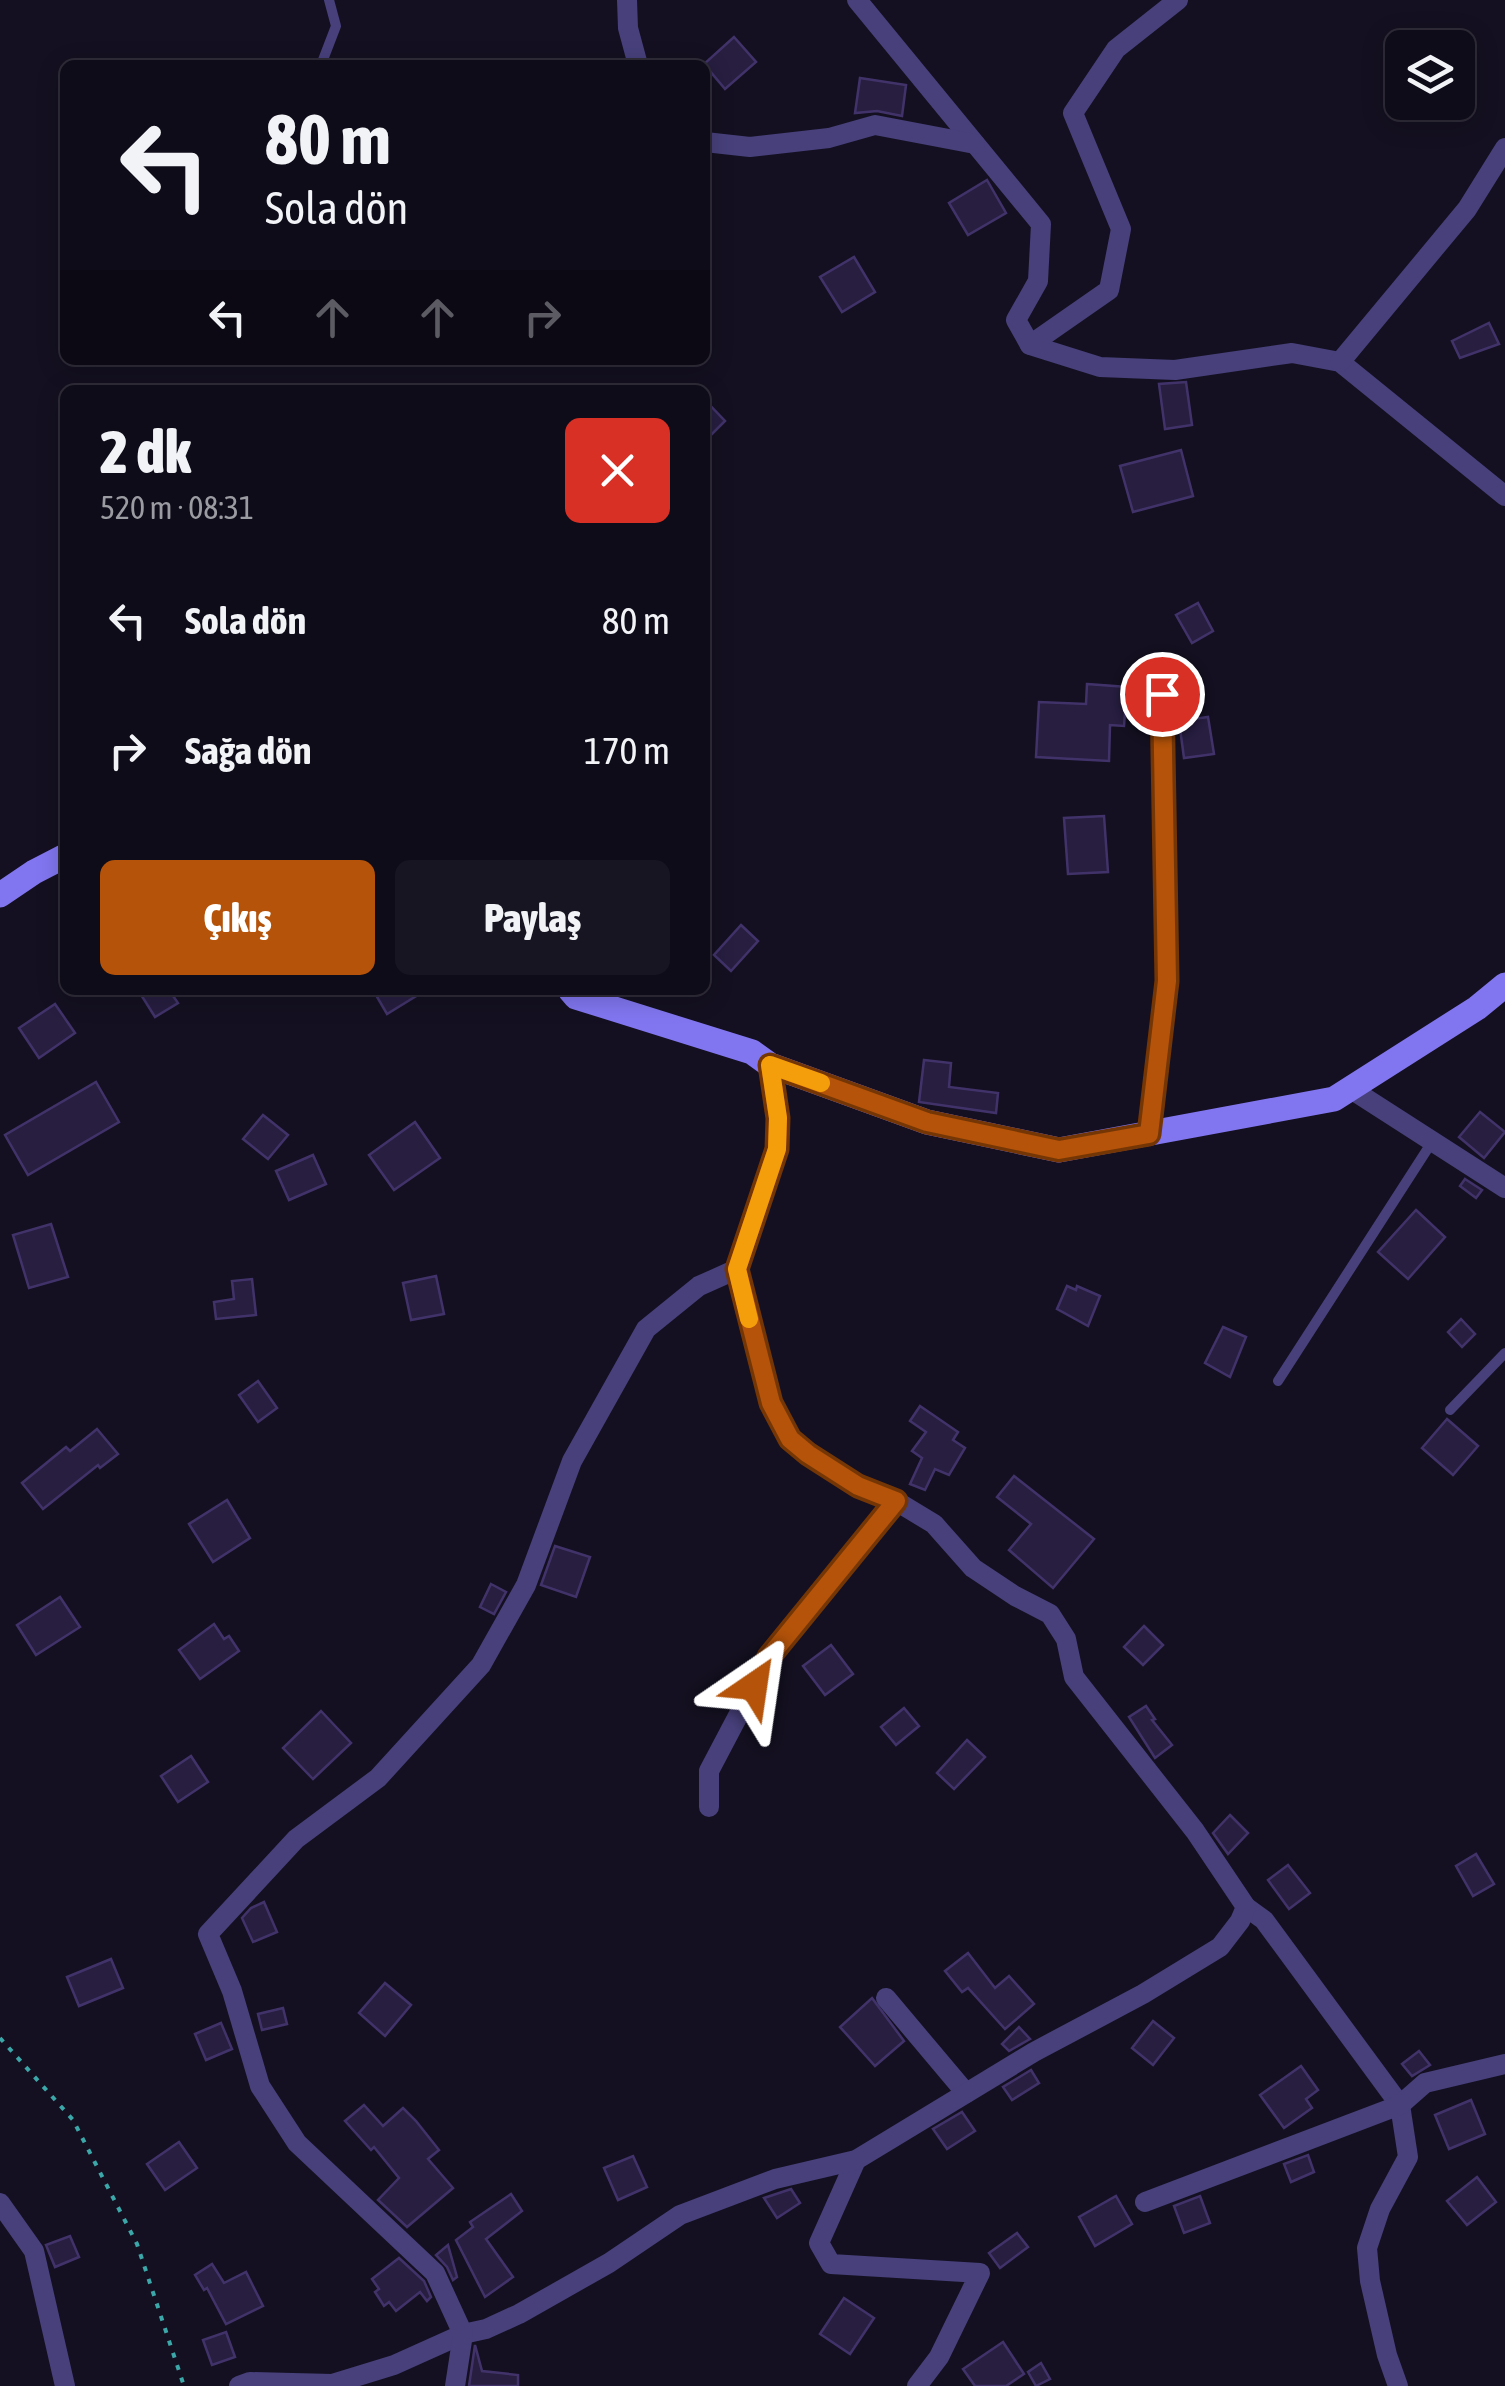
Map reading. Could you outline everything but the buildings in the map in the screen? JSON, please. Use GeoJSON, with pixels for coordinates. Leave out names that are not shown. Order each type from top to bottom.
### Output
{"type":"FeatureCollection","features":[{"type":"Feature","properties":{"kind":"street"},"geometry":{"type":"LineString","coordinates":[[627,0],[629,36],[636,60]]}},
{"type":"Feature","properties":{"kind":"street"},"geometry":{"type":"LineString","coordinates":[[857,0],[1041,224],[1038,281],[1016,320],[1030,345],[1100,367],[1176,370],[1292,353],[1340,362],[1505,496]]}},
{"type":"Feature","properties":{"kind":"street"},"geometry":{"type":"LineString","coordinates":[[1030,345],[1108,290],[1121,229],[1073,114],[1116,50],[1178,0]]}},
{"type":"Feature","properties":{"kind":"street"},"geometry":{"type":"LineString","coordinates":[[710,143],[750,147],[828,138],[875,125],[976,144]]}},
{"type":"Feature","properties":{"kind":"street"},"geometry":{"type":"LineString","coordinates":[[1340,362],[1456,223],[1505,148]]}},
{"type":"Feature","properties":{"kind":"street"},"geometry":{"type":"LineString","coordinates":[[0,895],[60,859]]}},
{"type":"Feature","properties":{"kind":"street"},"geometry":{"type":"LineString","coordinates":[[574,995],[752,1052],[770,1065],[927,1122],[1059,1150],[1334,1099],[1477,1008],[1505,985]]}},
{"type":"Feature","properties":{"kind":"street"},"geometry":{"type":"LineString","coordinates":[[770,1065],[778,1118],[777,1149],[737,1269],[771,1403],[790,1439],[858,1486],[896,1501],[934,1524],[973,1568],[1050,1614],[1066,1639],[1074,1677],[1195,1831],[1246,1907],[1264,1920],[1400,2105],[1408,2158],[1380,2209],[1367,2248],[1370,2281],[1398,2386]]}},
{"type":"Feature","properties":{"kind":"street"},"geometry":{"type":"LineString","coordinates":[[1350,1088],[1505,1188]]}},
{"type":"Feature","properties":{"kind":"street"},"geometry":{"type":"LineString","coordinates":[[455,2386],[463,2334],[435,2273],[297,2143],[260,2086],[232,1990],[208,1934],[296,1838],[378,1778],[482,1664],[526,1585],[572,1460],[646,1329],[699,1286],[737,1269]]}},
{"type":"Feature","properties":{"kind":"street"},"geometry":{"type":"LineString","coordinates":[[709,1807],[709,1771],[769,1657],[896,1501]]}},
{"type":"Feature","properties":{"kind":"street"},"geometry":{"type":"LineString","coordinates":[[240,2386],[250,2382],[332,2384],[394,2365],[519,2314],[609,2263],[680,2215],[775,2179],[856,2160],[1220,1947],[1246,1907]]}},
{"type":"Feature","properties":{"kind":"street"},"geometry":{"type":"LineString","coordinates":[[886,1998],[966,2093]]}},
{"type":"Feature","properties":{"kind":"street"},"geometry":{"type":"LineString","coordinates":[[1145,2202],[1400,2105],[1425,2083],[1505,2064]]}},
{"type":"Feature","properties":{"kind":"street"},"geometry":{"type":"LineString","coordinates":[[856,2160],[820,2243],[830,2264],[980,2273],[939,2358],[917,2386]]}},
{"type":"Feature","properties":{"kind":"street"},"geometry":{"type":"LineString","coordinates":[[0,2203],[34,2250],[65,2386]]}},
{"type":"Feature","properties":{"kind":"lane"},"geometry":{"type":"LineString","coordinates":[[323,60],[336,26],[330,0]]}},
{"type":"Feature","properties":{"kind":"lane"},"geometry":{"type":"LineString","coordinates":[[1149,1134],[1167,981],[1162,694]]}},
{"type":"Feature","properties":{"kind":"lane"},"geometry":{"type":"LineString","coordinates":[[1278,1381],[1432,1141]]}},
{"type":"Feature","properties":{"kind":"lane"},"geometry":{"type":"LineString","coordinates":[[1450,1410],[1505,1353]]}},
{"type":"Feature","properties":{"kind":"path"},"geometry":{"type":"LineString","coordinates":[[0,2038],[73,2120],[136,2244],[184,2386]]}},
{"type":"Feature","properties":{"kind":"slow traffic"},"geometry":{"type":"LineString","coordinates":[[749,1319],[737,1269],[777,1149],[778,1118],[770,1065],[821,1083]]}},
{"type":"Feature","properties":{"kind":"route"},"geometry":{"type":"LineString","coordinates":[[754,1686],[769,1657],[896,1501],[858,1486],[808,1454],[790,1439],[771,1403],[737,1269],[777,1149],[778,1118],[770,1065],[927,1122],[1059,1150],[1149,1134],[1167,981],[1162,694]]}}]}
